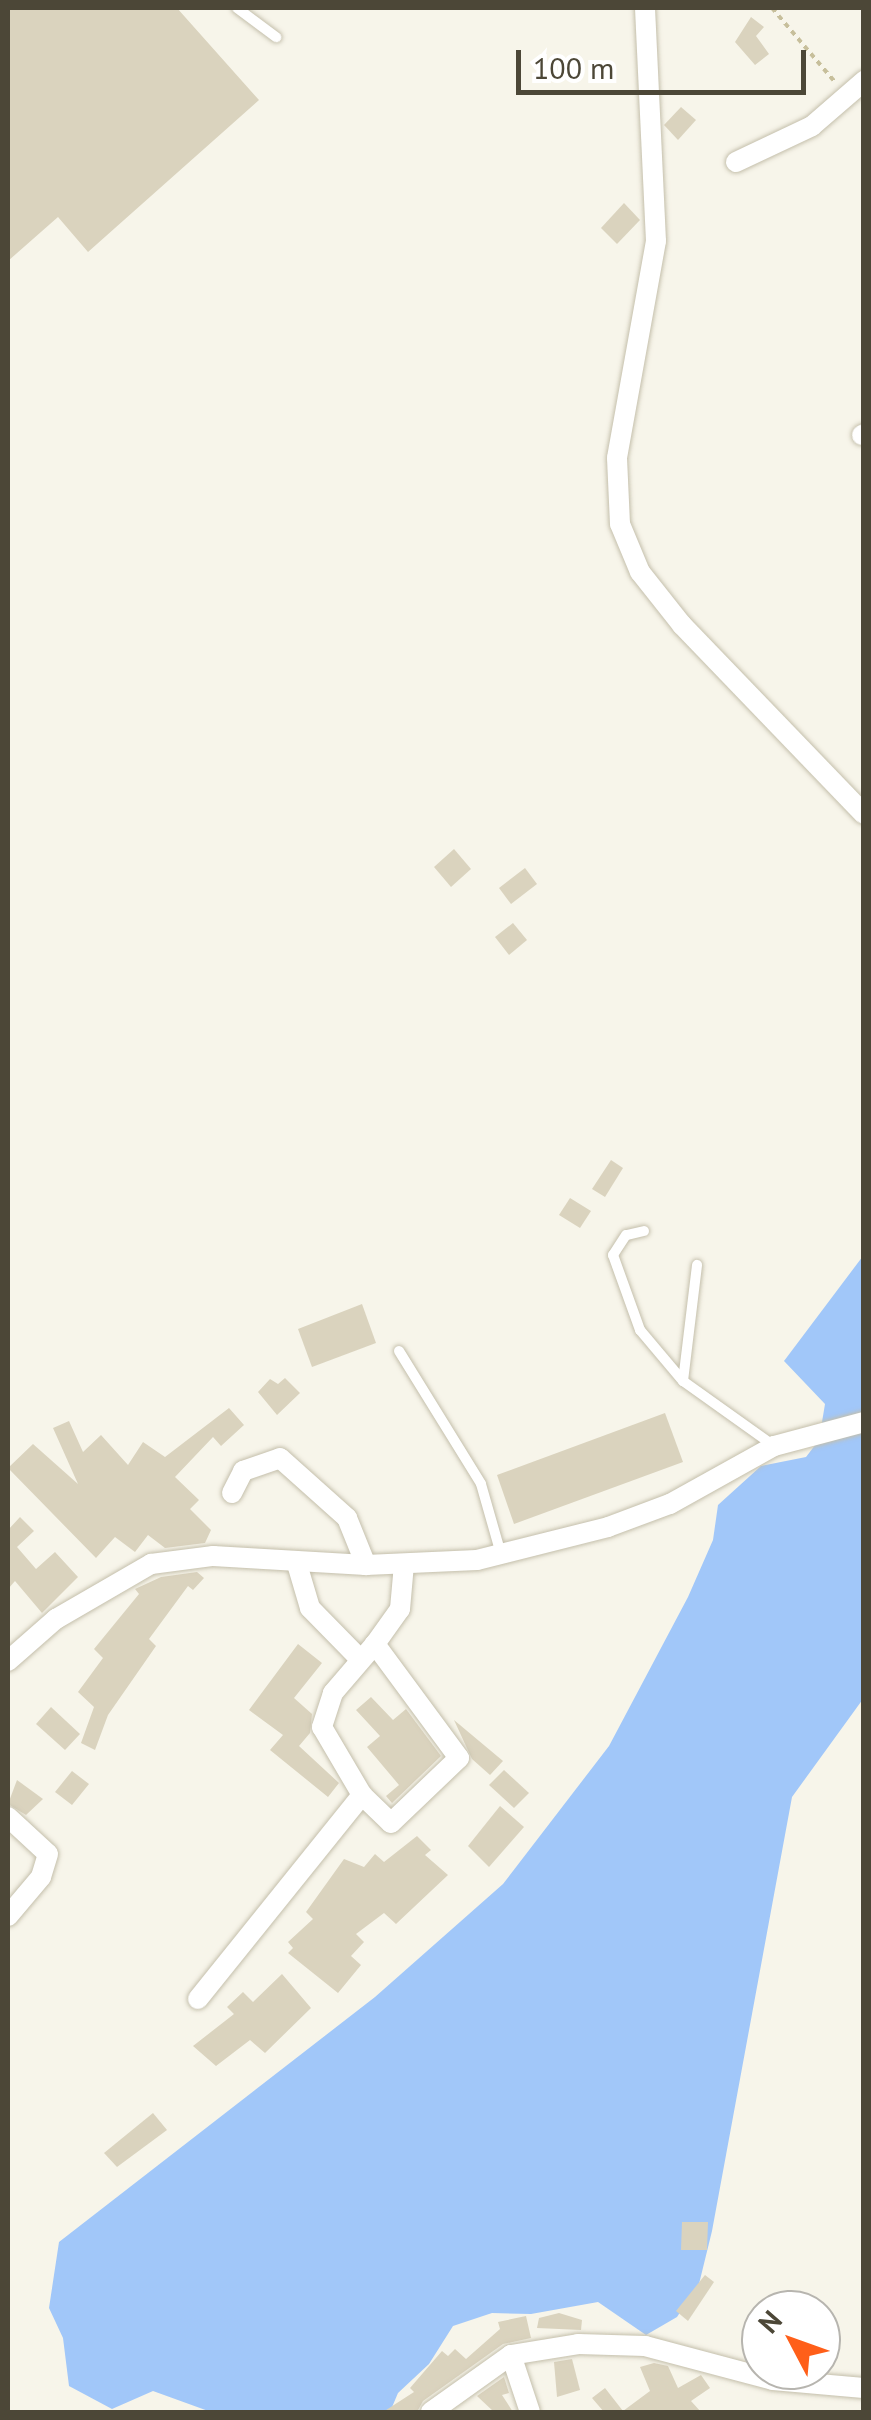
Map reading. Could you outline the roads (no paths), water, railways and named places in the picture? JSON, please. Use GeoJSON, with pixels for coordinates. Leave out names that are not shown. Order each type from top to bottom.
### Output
{"type":"FeatureCollection","features":[{"type":"Feature","properties":{"kind":"street"},"geometry":{"type":"LineString","coordinates":[[645,8],[656,241],[618,458],[620,524],[640,572],[682,625],[864,814]]}},
{"type":"Feature","properties":{"kind":"street"},"geometry":{"type":"LineString","coordinates":[[736,162],[812,126],[857,88]]}},
{"type":"Feature","properties":{"kind":"street"},"geometry":{"type":"LineString","coordinates":[[8,1661],[56,1619],[151,1564],[213,1556],[297,1564],[366,1565],[501,1556],[670,1504],[774,1446],[864,1422]]}},
{"type":"Feature","properties":{"kind":"street"},"geometry":{"type":"LineString","coordinates":[[232,1493],[244,1471],[280,1458],[347,1518],[366,1565]]}},
{"type":"Feature","properties":{"kind":"street"},"geometry":{"type":"LineString","coordinates":[[297,1564],[310,1608],[368,1652],[460,1758],[398,1821],[386,1821],[362,1795],[322,1727],[326,1704],[368,1652],[400,1609],[404,1564]]}},
{"type":"Feature","properties":{"kind":"street"},"geometry":{"type":"LineString","coordinates":[[198,1999],[362,1795]]}},
{"type":"Feature","properties":{"kind":"street"},"geometry":{"type":"LineString","coordinates":[[8,1817],[48,1854],[40,1877],[8,1916]]}},
{"type":"Feature","properties":{"kind":"street"},"geometry":{"type":"LineString","coordinates":[[432,2412],[512,2355],[620,2343],[773,2380],[864,2388]]}},
{"type":"Feature","properties":{"kind":"street"},"geometry":{"type":"LineString","coordinates":[[512,2355],[530,2412]]}},
{"type":"Feature","properties":{"kind":"lane"},"geometry":{"type":"LineString","coordinates":[[237,8],[276,37]]}},
{"type":"Feature","properties":{"kind":"lane"},"geometry":{"type":"LineString","coordinates":[[644,1230],[620,1241],[615,1272],[640,1330],[682,1381],[774,1446]]}},
{"type":"Feature","properties":{"kind":"lane"},"geometry":{"type":"LineString","coordinates":[[682,1381],[697,1266]]}},
{"type":"Feature","properties":{"kind":"lane"},"geometry":{"type":"LineString","coordinates":[[399,1351],[481,1484],[501,1556]]}},
{"type":"Feature","properties":{"kind":"water"},"geometry":{"type":"Polygon","coordinates":[[[863,1256],[863,1699],[792,1797],[712,2231],[699,2284],[677,2317],[646,2335],[598,2302],[531,2314],[492,2313],[453,2326],[429,2364],[398,2393],[390,2412],[211,2412],[153,2391],[112,2409],[69,2386],[63,2338],[49,2308],[59,2242],[375,1997],[503,1884],[609,1746],[688,1597],[713,1540],[718,1505],[761,1466],[806,1457],[819,1440],[825,1404],[784,1361],[863,1256]]]}}]}
